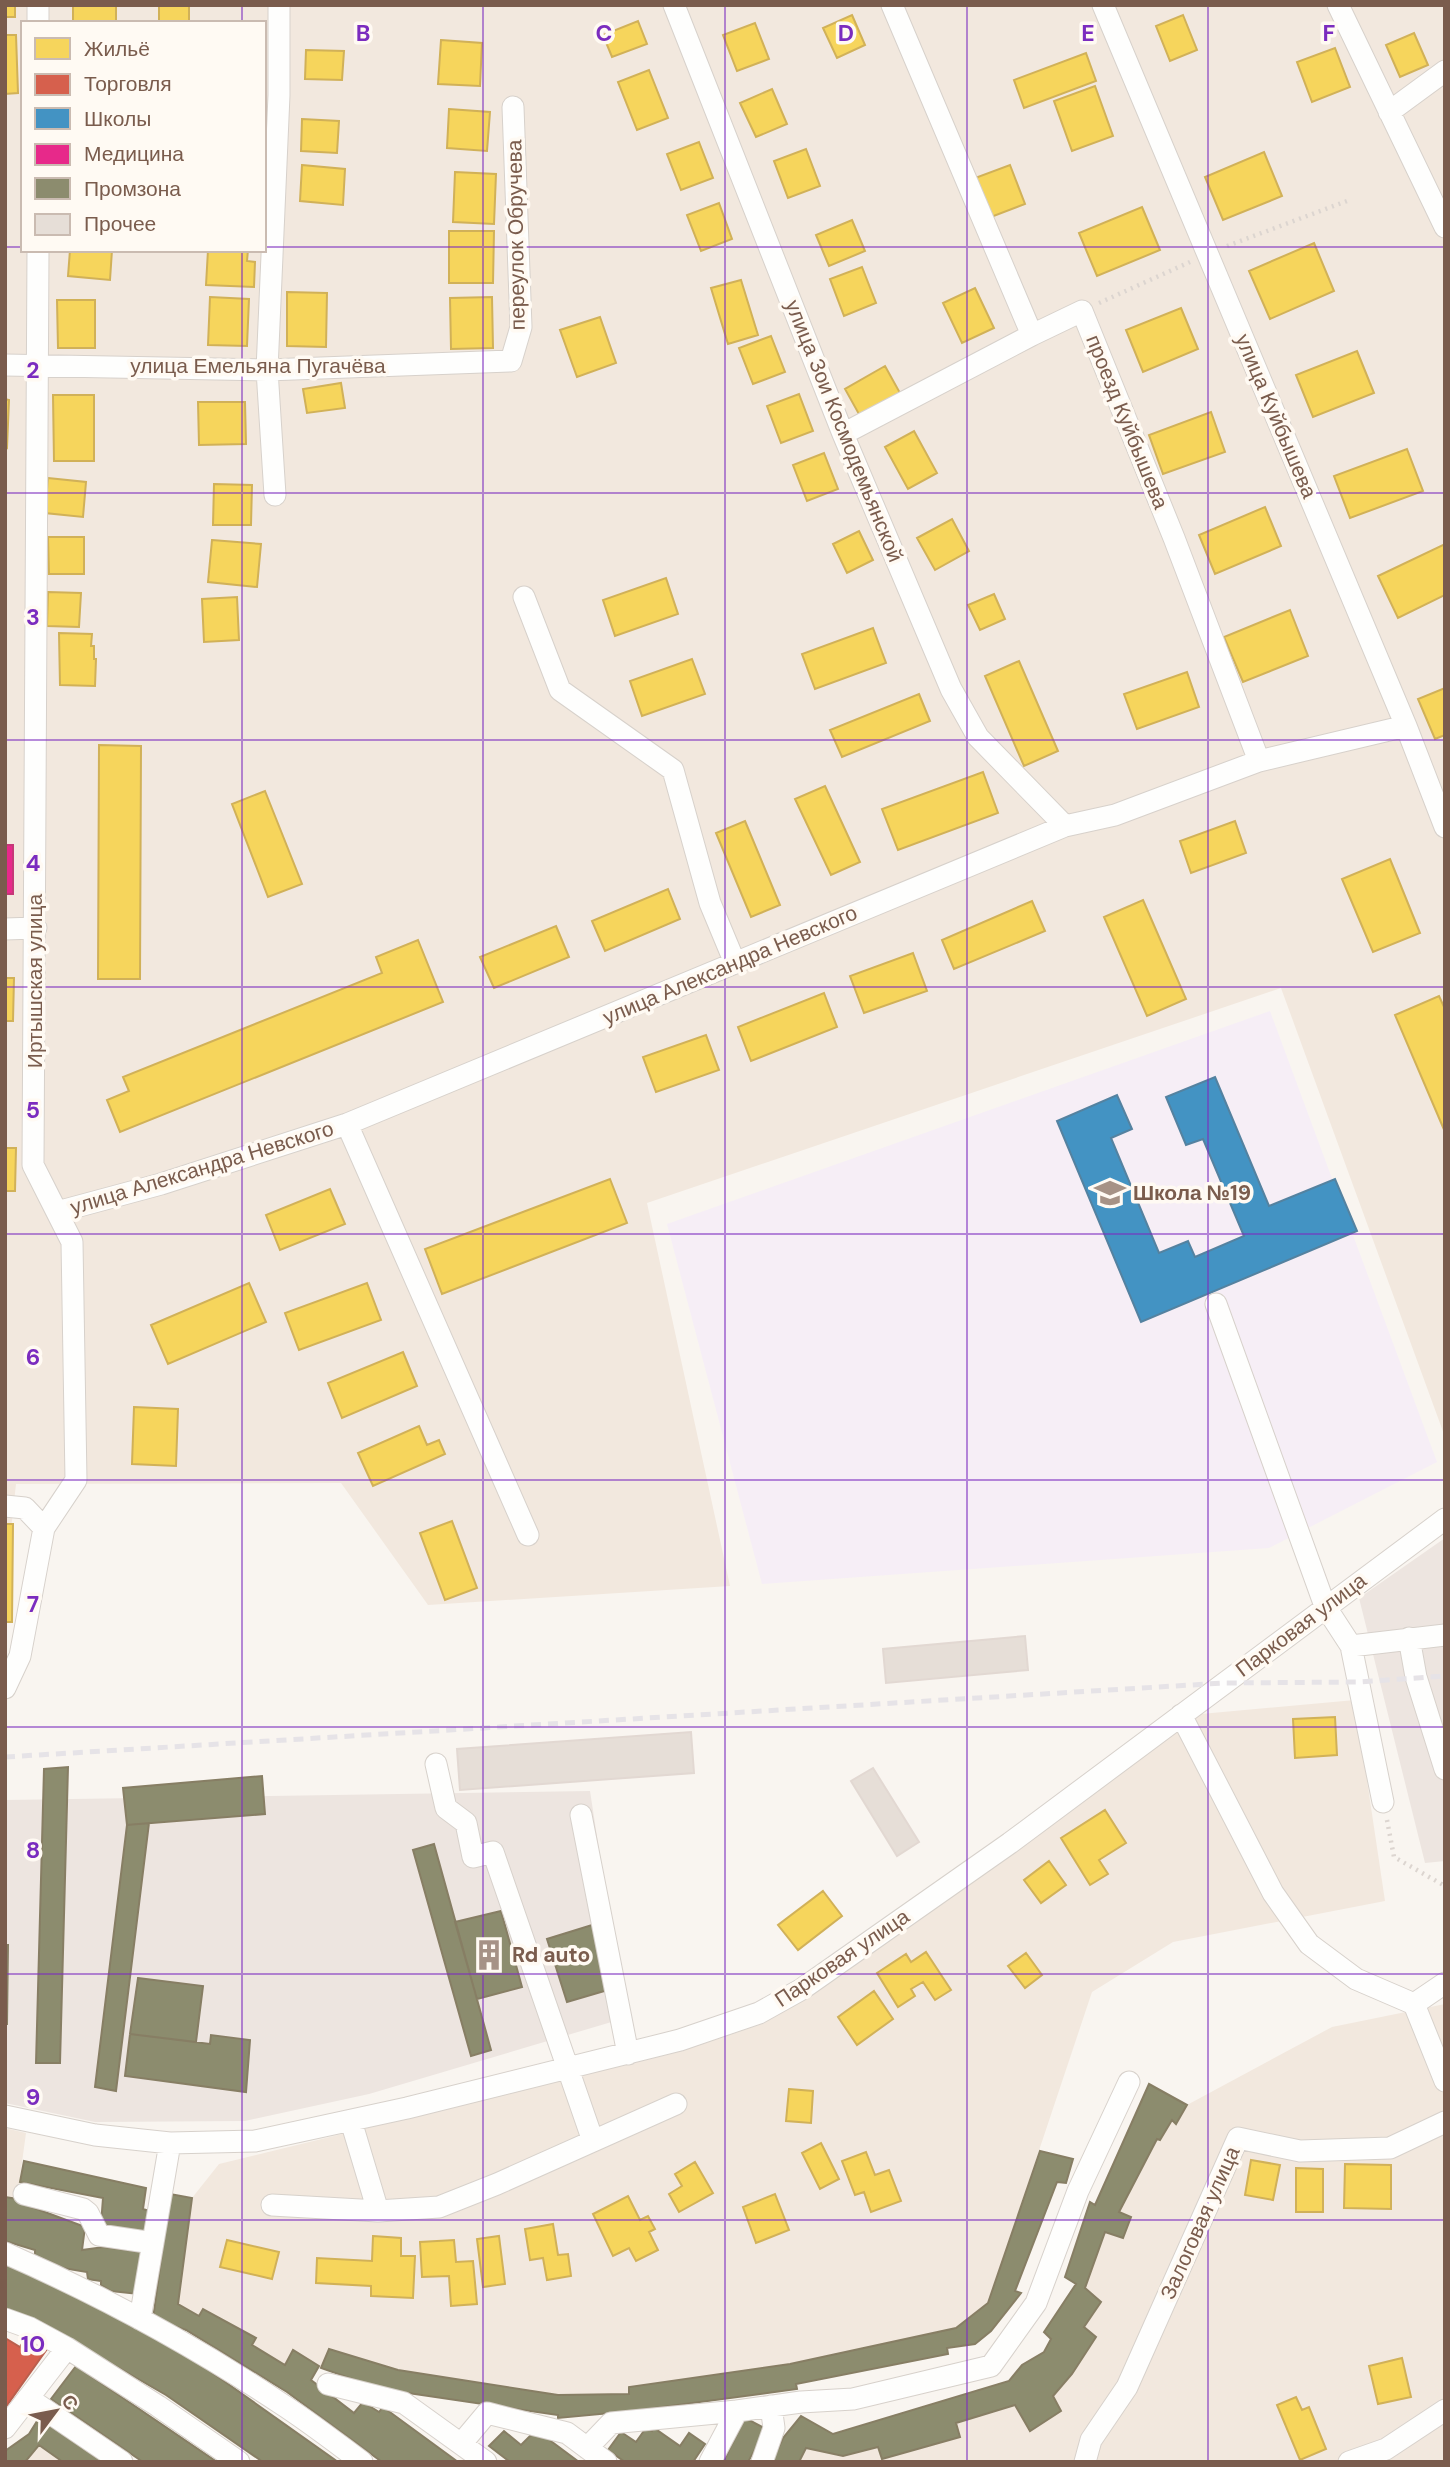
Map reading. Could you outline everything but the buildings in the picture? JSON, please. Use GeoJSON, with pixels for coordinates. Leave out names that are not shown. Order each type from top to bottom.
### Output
{"type":"FeatureCollection","features":[{"type":"Feature","properties":{"kind":"street"},"geometry":{"type":"LineString","coordinates":[[275,495],[267,370],[279,95],[279,5]]}},
{"type":"Feature","properties":{"kind":"street","name":"улица Зои Космодемьянской"},"geometry":{"type":"LineString","coordinates":[[674,5],[843,433],[951,689],[978,737],[1065,826]]}},
{"type":"Feature","properties":{"kind":"street"},"geometry":{"type":"LineString","coordinates":[[843,433],[1032,335],[892,5]]}},
{"type":"Feature","properties":{"kind":"street","name":"улица Куйбышева"},"geometry":{"type":"LineString","coordinates":[[1103,5],[1406,726],[1436,785],[1445,827]]}},
{"type":"Feature","properties":{"kind":"street"},"geometry":{"type":"LineString","coordinates":[[1338,5],[1445,227]]}},
{"type":"Feature","properties":{"kind":"street"},"geometry":{"type":"LineString","coordinates":[[1389,111],[1445,71]]}},
{"type":"Feature","properties":{"kind":"street","name":"переулок Обручева"},"geometry":{"type":"LineString","coordinates":[[511,361],[521,327],[513,107]]}},
{"type":"Feature","properties":{"kind":"street","name":"Иртышская улица"},"geometry":{"type":"LineString","coordinates":[[5,1688],[20,1656],[44,1528],[76,1480],[72,1242],[33,1165],[38,252]]}},
{"type":"Feature","properties":{"kind":"street","name":"проезд Куйбышева"},"geometry":{"type":"LineString","coordinates":[[1032,335],[1082,312],[1174,538],[1259,761]]}},
{"type":"Feature","properties":{"kind":"street","name":"улица Емельяна Пугачёва"},"geometry":{"type":"LineString","coordinates":[[5,365],[267,370],[511,361]]}},
{"type":"Feature","properties":{"kind":"street"},"geometry":{"type":"LineString","coordinates":[[524,597],[560,690],[673,770],[710,903],[735,963]]}},
{"type":"Feature","properties":{"kind":"street","name":"улица Александра Невского"},"geometry":{"type":"LineString","coordinates":[[57,1212],[161,1184],[347,1124],[1065,826],[1115,815],[1259,761],[1406,726]]}},
{"type":"Feature","properties":{"kind":"street"},"geometry":{"type":"LineString","coordinates":[[5,929],[36,928]]}},
{"type":"Feature","properties":{"kind":"street"},"geometry":{"type":"LineString","coordinates":[[347,1124],[528,1535]]}},
{"type":"Feature","properties":{"kind":"street"},"geometry":{"type":"LineString","coordinates":[[1216,1304],[1325,1606],[1352,1646],[1383,1801]]}},
{"type":"Feature","properties":{"kind":"street"},"geometry":{"type":"LineString","coordinates":[[5,1506],[25,1508],[44,1528]]}},
{"type":"Feature","properties":{"kind":"street","name":"Парковая улица"},"geometry":{"type":"LineString","coordinates":[[5,2116],[95,2135],[170,2143],[256,2141],[628,2054],[680,2040],[759,2013],[802,1989],[1010,1843],[1445,1519]]}},
{"type":"Feature","properties":{"kind":"street"},"geometry":{"type":"LineString","coordinates":[[1352,1646],[1445,1635]]}},
{"type":"Feature","properties":{"kind":"street"},"geometry":{"type":"LineString","coordinates":[[1409,1638],[1416,1677],[1445,1769]]}},
{"type":"Feature","properties":{"kind":"street"},"geometry":{"type":"LineString","coordinates":[[1181,1715],[1273,1893],[1309,1944],[1356,1979],[1414,2004],[1445,2081]]}},
{"type":"Feature","properties":{"kind":"street"},"geometry":{"type":"LineString","coordinates":[[436,1764],[446,1808],[466,1823],[473,1857],[493,1852],[593,2141]]}},
{"type":"Feature","properties":{"kind":"street"},"geometry":{"type":"LineString","coordinates":[[581,1815],[628,2054]]}},
{"type":"Feature","properties":{"kind":"street"},"geometry":{"type":"LineString","coordinates":[[1414,2004],[1445,1983]]}},
{"type":"Feature","properties":{"kind":"street"},"geometry":{"type":"LineString","coordinates":[[587,2448],[611,2423],[853,2399],[991,2366],[1036,2303],[1079,2191],[1129,2082]]}},
{"type":"Feature","properties":{"kind":"street"},"geometry":{"type":"LineString","coordinates":[[272,2205],[378,2211],[439,2207],[676,2104]]}},
{"type":"Feature","properties":{"kind":"street"},"geometry":{"type":"LineString","coordinates":[[351,2120],[378,2211]]}},
{"type":"Feature","properties":{"kind":"street","name":"Залоговая улица"},"geometry":{"type":"LineString","coordinates":[[1085,2462],[1091,2440],[1127,2387],[1238,2138],[1300,2151],[1390,2148],[1445,2122]]}},
{"type":"Feature","properties":{"kind":"street"},"geometry":{"type":"LineString","coordinates":[[140,2319],[170,2143]]}},
{"type":"Feature","properties":{"kind":"street"},"geometry":{"type":"LineString","coordinates":[[24,2194],[83,2209],[88,2213],[99,2235],[153,2243]]}},
{"type":"Feature","properties":{"kind":"street"},"geometry":{"type":"LineString","coordinates":[[5,2253],[94,2294],[192,2347],[281,2403],[362,2462]]}},
{"type":"Feature","properties":{"kind":"street"},"geometry":{"type":"LineString","coordinates":[[5,2319],[30,2328],[67,2348],[239,2462]]}},
{"type":"Feature","properties":{"kind":"street"},"geometry":{"type":"LineString","coordinates":[[5,2428],[67,2348]]}},
{"type":"Feature","properties":{"kind":"street"},"geometry":{"type":"LineString","coordinates":[[328,2384],[404,2403],[486,2462]]}},
{"type":"Feature","properties":{"kind":"street"},"geometry":{"type":"LineString","coordinates":[[28,2398],[122,2462]]}},
{"type":"Feature","properties":{"kind":"street"},"geometry":{"type":"LineString","coordinates":[[762,2462],[774,2428],[771,2406]]}},
{"type":"Feature","properties":{"kind":"street"},"geometry":{"type":"LineString","coordinates":[[1349,2462],[1386,2449],[1445,2410]]}},
{"type":"Feature","properties":{"kind":"street"},"geometry":{"type":"LineString","coordinates":[[709,2462],[737,2411]]}},
{"type":"Feature","properties":{"kind":"street"},"geometry":{"type":"LineString","coordinates":[[461,2444],[486,2413],[567,2433],[606,2462]]}},
{"type":"Feature","properties":{"kind":"path"},"geometry":{"type":"LineString","coordinates":[[1383,1801],[1394,1857],[1445,1886]]}},
{"type":"Feature","properties":{"kind":"shaded area"},"geometry":{"type":"Polygon","coordinates":[[[5,5],[1445,5],[1445,1437],[1281,988],[647,1203],[730,1586],[428,1605],[341,1483],[16,1484],[5,1584],[5,5]]]}},
{"type":"Feature","properties":{"kind":"shaded area"},"geometry":{"type":"Polygon","coordinates":[[[1270,1011],[1437,1462],[1269,1548],[762,1584],[667,1224],[1270,1011]]]}},
{"type":"Feature","properties":{"kind":"shaded area"},"geometry":{"type":"Polygon","coordinates":[[[1445,1538],[1445,1861],[1425,1863],[1359,1598],[1445,1538]]]}},
{"type":"Feature","properties":{"kind":"shaded area"},"geometry":{"type":"Polygon","coordinates":[[[1355,1700],[1385,1901],[1173,1942],[1092,1992],[988,2303],[956,2328],[790,2364],[630,2387],[629,2394],[558,2395],[398,2370],[329,2349],[321,2368],[285,2365],[252,2345],[256,2338],[203,2309],[199,2316],[178,2304],[192,2198],[219,2164],[678,2052],[762,2024],[811,1996],[1015,1852],[1201,1714],[1355,1700]]]}},
{"type":"Feature","properties":{"kind":"shaded area"},"geometry":{"type":"Polygon","coordinates":[[[590,1791],[625,2018],[369,2094],[245,2121],[95,2122],[5,2103],[5,1800],[590,1791]]]}},
{"type":"Feature","properties":{"kind":"shaded area"},"geometry":{"type":"Polygon","coordinates":[[[1445,2004],[1445,2462],[799,2462],[806,2448],[843,2456],[878,2447],[882,2459],[960,2437],[956,2423],[1015,2405],[1061,2411],[1053,2396],[1096,2338],[1083,2325],[1085,2288],[1105,2232],[1124,2238],[1119,2212],[1157,2139],[1172,2120],[1177,2124],[1187,2105],[1332,2027],[1445,2004]]]}},
{"type":"Feature","properties":{"kind":"shaded area"},"geometry":{"type":"Polygon","coordinates":[[[5,2128],[26,2133],[17,2199],[5,2197],[5,2128]]]}},
{"type":"Feature","properties":{"kind":"shaded area"},"geometry":{"type":"Polygon","coordinates":[[[39,2445],[63,2462],[25,2462],[39,2445]]]}},
{"type":"Feature","properties":{"kind":"railway"},"geometry":{"type":"LineString","coordinates":[[5,1757],[1224,1683],[1358,1682],[1445,1676]]}},
{"type":"Feature","properties":{"kind":"place","name":"Школа №19"},"geometry":{"type":"Point","coordinates":[1110,1193]}},
{"type":"Feature","properties":{"kind":"place","name":"Rd auto"},"geometry":{"type":"Point","coordinates":[489,1955]}}]}
